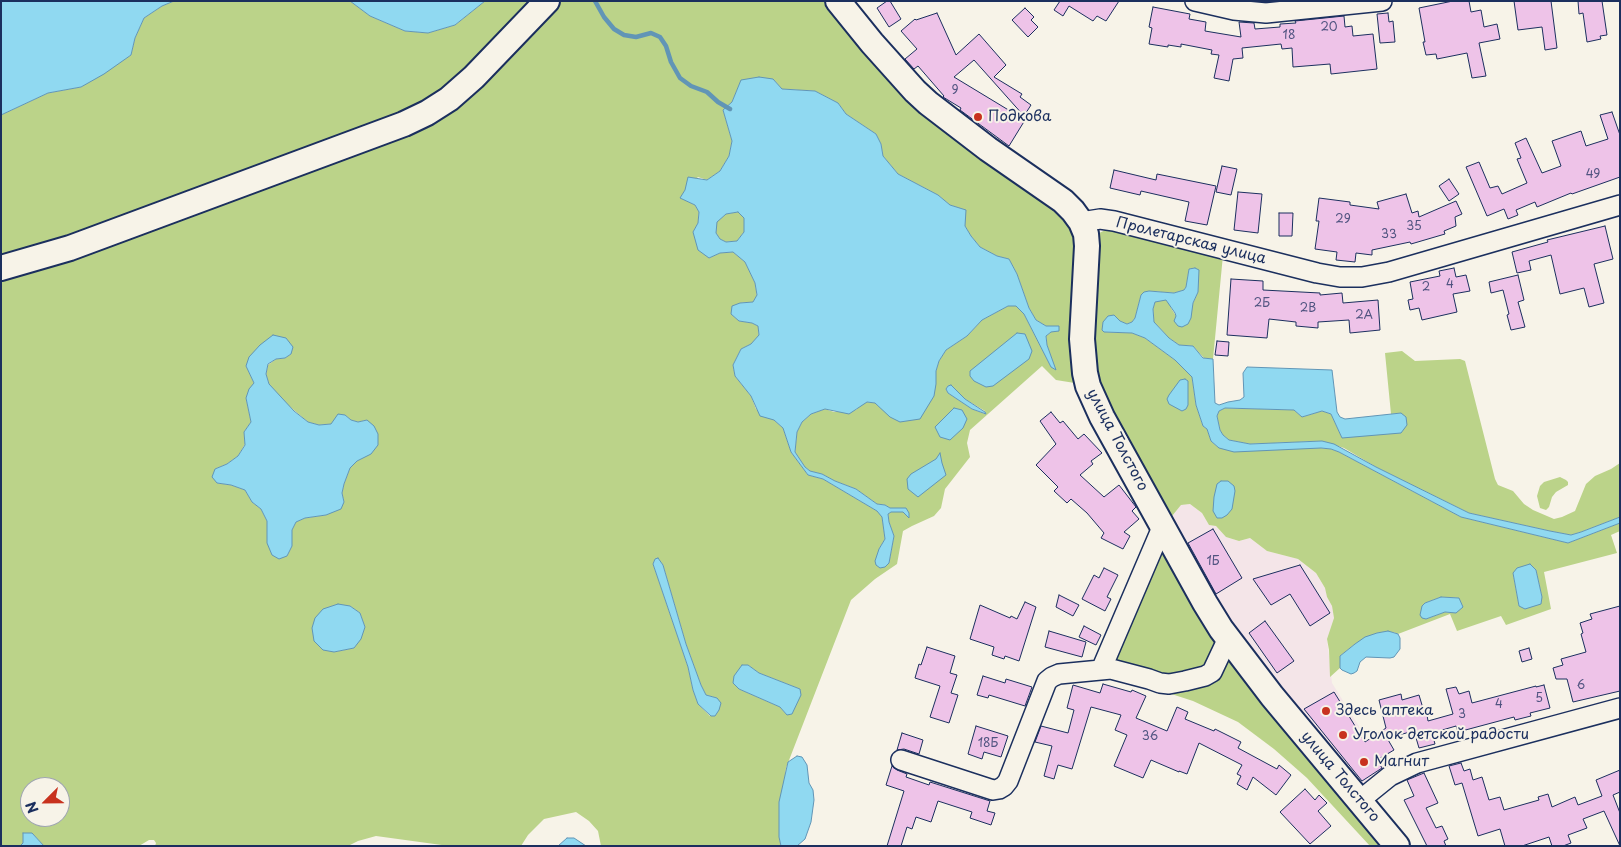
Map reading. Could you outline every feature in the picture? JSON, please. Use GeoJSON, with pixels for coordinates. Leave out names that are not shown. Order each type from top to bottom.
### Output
{"type":"FeatureCollection","features":[{"type":"Feature","properties":{"kind":"main road"},"geometry":{"type":"LineString","coordinates":[[1,268],[70,248],[404,124],[427,113],[449,99],[474,77],[547,1]]}},
{"type":"Feature","properties":{"kind":"main road"},"geometry":{"type":"LineString","coordinates":[[838,1],[914,91],[942,115],[988,149],[1063,201],[1080,222]]}},
{"type":"Feature","properties":{"kind":"main road","name":"улица Толстого"},"geometry":{"type":"LineString","coordinates":[[1080,222],[1086,234],[1087,246],[1082,339],[1085,373],[1088,386],[1102,417],[1205,603],[1228,638],[1272,696],[1396,846]]}},
{"type":"Feature","properties":{"kind":"street"},"geometry":{"type":"LineString","coordinates":[[1195,1],[1234,10],[1266,13],[1382,1]]}},
{"type":"Feature","properties":{"kind":"street","name":"Пролетарская улица"},"geometry":{"type":"LineString","coordinates":[[1080,222],[1100,219],[1114,221],[1317,272],[1340,277],[1362,277],[1389,272],[1620,205]]}},
{"type":"Feature","properties":{"kind":"street"},"geometry":{"type":"LineString","coordinates":[[1102,670],[1163,525]]}},
{"type":"Feature","properties":{"kind":"street"},"geometry":{"type":"LineString","coordinates":[[901,760],[993,790],[999,789],[1008,781],[1047,681],[1056,675],[1111,669],[1160,684],[1169,684],[1205,676],[1212,672],[1228,638]]}},
{"type":"Feature","properties":{"kind":"street"},"geometry":{"type":"LineString","coordinates":[[1359,801],[1390,776],[1418,763],[1620,708]]}},
{"type":"Feature","properties":{"kind":"shaded area"},"geometry":{"type":"Polygon","coordinates":[[[1190,504],[1202,513],[1209,525],[1216,526],[1226,537],[1239,541],[1250,538],[1267,551],[1298,559],[1316,573],[1325,588],[1332,606],[1334,618],[1327,639],[1332,683],[1388,773],[1360,794],[1261,672],[1168,522],[1181,505],[1190,504]]]}},
{"type":"Feature","properties":{"kind":"green space"},"geometry":{"type":"Polygon","coordinates":[[[174,1],[350,1],[370,16],[405,31],[428,33],[455,25],[485,1],[535,1],[466,71],[421,104],[399,115],[66,239],[1,258],[1,115],[48,93],[81,87],[131,55],[135,38],[144,18],[162,6],[174,1]]]}},
{"type":"Feature","properties":{"kind":"green space"},"geometry":{"type":"Polygon","coordinates":[[[560,1],[832,1],[1074,224],[1081,384],[1056,380],[1042,366],[970,430],[967,443],[970,457],[945,489],[941,508],[934,516],[903,531],[897,564],[875,579],[851,600],[786,768],[779,837],[781,846],[601,846],[598,831],[589,821],[576,812],[544,819],[528,835],[521,846],[449,846],[376,836],[348,846],[155,846],[154,840],[149,840],[139,846],[44,846],[32,833],[20,846],[1,846],[1,280],[66,263],[373,146],[503,60],[560,1]],[[773,79],[741,81],[732,102],[723,110],[732,141],[729,156],[720,171],[707,180],[698,177],[685,190],[681,198],[695,205],[699,212],[698,223],[693,232],[709,258],[720,253],[733,252],[745,262],[755,283],[757,296],[753,302],[740,303],[731,314],[739,321],[758,326],[759,336],[751,344],[741,349],[733,365],[735,376],[751,396],[756,409],[783,428],[791,452],[808,475],[823,479],[877,511],[882,516],[885,539],[879,549],[889,563],[894,536],[888,514],[891,512],[903,512],[905,508],[890,508],[877,504],[856,489],[822,474],[810,471],[805,467],[795,452],[797,432],[802,422],[811,414],[825,409],[834,412],[856,410],[861,404],[867,402],[875,403],[881,408],[936,384],[936,371],[939,361],[946,350],[967,336],[982,320],[1008,306],[1016,306],[1024,314],[1051,367],[1055,369],[1046,336],[1051,332],[1046,326],[1036,320],[1029,308],[1017,274],[1009,259],[997,256],[980,247],[971,236],[965,226],[965,210],[950,205],[938,195],[898,174],[883,156],[881,144],[876,134],[846,114],[838,103],[815,91],[782,89],[773,79]],[[291,354],[246,366],[254,383],[246,398],[251,422],[244,432],[245,444],[238,456],[227,464],[215,469],[217,483],[245,490],[252,502],[261,509],[267,521],[267,543],[287,556],[292,546],[292,530],[296,522],[305,518],[326,515],[344,502],[342,493],[350,468],[357,461],[371,453],[367,420],[358,422],[351,420],[345,415],[331,424],[319,425],[308,422],[282,400],[269,384],[266,374],[268,365],[276,359],[285,358],[291,354]],[[951,385],[946,389],[948,393],[972,409],[985,414],[985,411],[965,399],[951,385]],[[655,559],[653,564],[688,667],[698,704],[710,716],[717,698],[706,695],[701,685],[686,644],[663,565],[658,559],[655,559]],[[350,606],[334,652],[354,648],[365,627],[360,613],[350,606]],[[748,665],[739,689],[780,707],[787,715],[800,689],[759,673],[748,665]]]}},
{"type":"Feature","properties":{"kind":"green space"},"geometry":{"type":"Polygon","coordinates":[[[738,212],[744,218],[744,232],[737,241],[726,242],[720,239],[716,233],[716,222],[726,214],[738,212]]]}},
{"type":"Feature","properties":{"kind":"green space"},"geometry":{"type":"Polygon","coordinates":[[[1112,227],[1223,255],[1213,359],[1204,358],[1193,346],[1179,345],[1169,338],[1154,322],[1153,309],[1155,302],[1160,300],[1166,300],[1170,303],[1176,316],[1191,318],[1191,308],[1198,292],[1195,268],[1189,269],[1184,290],[1174,293],[1149,291],[1141,295],[1135,318],[1132,322],[1127,324],[1120,321],[1114,315],[1104,332],[1132,333],[1145,338],[1175,360],[1192,377],[1196,405],[1203,426],[1207,429],[1211,441],[1219,448],[1331,449],[1461,517],[1568,543],[1620,523],[1620,531],[1611,535],[1617,553],[1544,572],[1551,609],[1506,625],[1501,616],[1457,631],[1450,614],[1398,634],[1393,632],[1377,633],[1355,644],[1340,656],[1340,668],[1330,677],[1327,639],[1334,618],[1332,606],[1325,588],[1316,573],[1298,559],[1267,551],[1250,538],[1239,541],[1226,537],[1216,526],[1209,525],[1202,513],[1190,504],[1181,505],[1168,521],[1092,378],[1097,234],[1112,227]],[[1530,565],[1513,573],[1519,606],[1542,597],[1536,570],[1530,565]],[[1441,597],[1425,603],[1426,619],[1445,612],[1451,613],[1459,598],[1441,597]]]}},
{"type":"Feature","properties":{"kind":"green space"},"geometry":{"type":"Polygon","coordinates":[[[1402,351],[1415,361],[1460,359],[1465,361],[1498,485],[1513,491],[1524,504],[1533,510],[1554,519],[1575,511],[1586,484],[1595,476],[1620,463],[1620,517],[1571,535],[1550,531],[1469,513],[1376,467],[1344,448],[1322,441],[1250,444],[1229,440],[1220,430],[1217,416],[1219,411],[1225,408],[1294,410],[1302,417],[1322,411],[1331,414],[1342,438],[1401,413],[1391,414],[1385,353],[1402,351]]]}},
{"type":"Feature","properties":{"kind":"green space"},"geometry":{"type":"Polygon","coordinates":[[[1560,477],[1568,482],[1568,485],[1556,492],[1546,510],[1540,508],[1537,496],[1540,486],[1544,482],[1560,477]]]}},
{"type":"Feature","properties":{"kind":"green space"},"geometry":{"type":"Polygon","coordinates":[[[1162,536],[1391,846],[1370,846],[1307,778],[1274,749],[1238,722],[1193,701],[1156,689],[1104,677],[1162,536]]]}},
{"type":"Feature","properties":{"kind":"water"},"geometry":{"type":"Polygon","coordinates":[[[1,1],[174,1],[162,6],[144,18],[135,38],[131,55],[104,74],[81,87],[48,93],[1,115],[1,1]]]}},
{"type":"Feature","properties":{"kind":"water"},"geometry":{"type":"Polygon","coordinates":[[[350,1],[485,1],[455,25],[428,33],[405,31],[370,16],[350,1]]]}},
{"type":"Feature","properties":{"kind":"water"},"geometry":{"type":"Polygon","coordinates":[[[759,77],[773,79],[782,89],[815,91],[838,103],[846,114],[876,134],[881,144],[883,156],[898,174],[938,195],[950,205],[966,210],[965,226],[980,247],[997,256],[1009,259],[1017,274],[1029,308],[1036,320],[1046,326],[1059,326],[1059,331],[1051,332],[1046,336],[1047,345],[1056,370],[1051,367],[1024,314],[1016,306],[1008,306],[982,320],[967,336],[946,350],[939,361],[936,371],[934,396],[920,419],[900,422],[890,417],[875,403],[867,402],[849,414],[825,409],[811,414],[802,422],[797,432],[795,452],[805,467],[810,471],[822,474],[856,489],[877,504],[890,508],[906,508],[909,513],[909,518],[903,512],[891,512],[888,514],[894,536],[889,563],[885,567],[880,568],[876,565],[875,561],[885,539],[882,517],[877,511],[823,479],[808,475],[791,452],[783,428],[774,420],[760,416],[751,396],[735,376],[733,365],[741,349],[751,344],[759,335],[758,326],[739,321],[731,314],[732,306],[753,302],[757,295],[755,283],[745,262],[733,252],[720,253],[709,258],[698,250],[693,232],[698,223],[699,212],[695,205],[680,198],[685,190],[688,177],[707,180],[720,171],[729,156],[732,141],[723,110],[732,102],[741,80],[759,77]],[[738,212],[726,214],[717,222],[716,233],[720,239],[726,242],[737,241],[744,232],[744,218],[738,212]]]}},
{"type":"Feature","properties":{"kind":"water"},"geometry":{"type":"Polygon","coordinates":[[[1195,268],[1199,270],[1198,292],[1188,324],[1182,327],[1178,326],[1174,321],[1175,313],[1166,300],[1155,302],[1153,309],[1154,322],[1169,338],[1179,345],[1193,346],[1203,358],[1213,359],[1215,403],[1219,405],[1240,400],[1244,397],[1243,373],[1247,367],[1332,370],[1337,412],[1340,417],[1345,419],[1401,413],[1406,417],[1407,425],[1401,433],[1342,438],[1331,414],[1322,411],[1302,417],[1294,410],[1225,408],[1219,411],[1217,416],[1220,430],[1229,440],[1250,444],[1322,441],[1334,444],[1469,513],[1550,531],[1571,535],[1620,517],[1620,523],[1568,543],[1461,517],[1331,449],[1234,452],[1219,448],[1211,441],[1207,429],[1203,426],[1196,405],[1192,377],[1175,360],[1145,338],[1132,333],[1104,332],[1102,330],[1103,322],[1108,316],[1114,315],[1120,321],[1127,324],[1132,322],[1135,318],[1141,295],[1144,292],[1174,293],[1184,290],[1189,269],[1195,268]]]}},
{"type":"Feature","properties":{"kind":"water"},"geometry":{"type":"Polygon","coordinates":[[[1017,333],[1025,334],[1032,351],[1029,359],[993,386],[986,387],[974,381],[970,376],[970,371],[1017,333]]]}},
{"type":"Feature","properties":{"kind":"water"},"geometry":{"type":"Polygon","coordinates":[[[273,335],[286,338],[293,347],[291,354],[268,364],[266,374],[269,384],[294,411],[308,422],[319,425],[331,424],[338,414],[345,415],[351,420],[358,422],[367,420],[374,426],[378,434],[378,445],[371,454],[357,461],[350,468],[342,493],[344,502],[341,509],[326,515],[305,518],[296,522],[292,530],[292,546],[287,556],[279,559],[272,555],[267,543],[267,521],[261,509],[252,502],[245,490],[217,483],[212,477],[215,469],[227,464],[238,456],[245,445],[244,432],[251,422],[246,398],[249,389],[254,383],[246,366],[249,357],[273,335]]]}},
{"type":"Feature","properties":{"kind":"water"},"geometry":{"type":"Polygon","coordinates":[[[1185,379],[1188,381],[1188,405],[1182,411],[1169,404],[1167,399],[1180,380],[1185,379]]]}},
{"type":"Feature","properties":{"kind":"water"},"geometry":{"type":"Polygon","coordinates":[[[951,385],[965,399],[986,414],[972,409],[948,393],[946,389],[951,385]]]}},
{"type":"Feature","properties":{"kind":"water"},"geometry":{"type":"Polygon","coordinates":[[[954,408],[962,410],[967,419],[963,428],[950,440],[940,437],[935,427],[954,408]]]}},
{"type":"Feature","properties":{"kind":"water"},"geometry":{"type":"Polygon","coordinates":[[[940,453],[946,475],[918,497],[908,489],[907,479],[911,474],[936,459],[940,453]]]}},
{"type":"Feature","properties":{"kind":"water"},"geometry":{"type":"Polygon","coordinates":[[[1221,481],[1228,481],[1234,486],[1235,491],[1232,509],[1222,518],[1217,518],[1213,511],[1214,497],[1217,484],[1221,481]]]}},
{"type":"Feature","properties":{"kind":"water"},"geometry":{"type":"Polygon","coordinates":[[[658,558],[663,565],[686,644],[701,685],[706,695],[717,698],[721,703],[715,716],[711,716],[698,704],[688,667],[653,564],[655,559],[658,558]]]}},
{"type":"Feature","properties":{"kind":"water"},"geometry":{"type":"Polygon","coordinates":[[[1530,564],[1536,570],[1542,597],[1541,604],[1525,609],[1519,606],[1513,573],[1517,568],[1530,564]]]}},
{"type":"Feature","properties":{"kind":"water"},"geometry":{"type":"Polygon","coordinates":[[[1441,597],[1459,598],[1463,607],[1456,613],[1445,612],[1426,619],[1422,618],[1420,615],[1422,606],[1441,597]]]}},
{"type":"Feature","properties":{"kind":"water"},"geometry":{"type":"Polygon","coordinates":[[[338,604],[350,606],[360,613],[365,627],[361,639],[354,648],[334,652],[323,650],[314,641],[312,628],[315,618],[323,609],[338,604]]]}},
{"type":"Feature","properties":{"kind":"water"},"geometry":{"type":"Polygon","coordinates":[[[1388,631],[1398,634],[1400,638],[1400,649],[1394,657],[1366,657],[1360,662],[1357,671],[1351,674],[1340,668],[1340,656],[1355,644],[1365,637],[1388,631]]]}},
{"type":"Feature","properties":{"kind":"water"},"geometry":{"type":"Polygon","coordinates":[[[742,665],[748,665],[759,673],[800,689],[801,695],[792,714],[787,715],[780,707],[739,689],[733,683],[734,676],[742,665]]]}},
{"type":"Feature","properties":{"kind":"water"},"geometry":{"type":"Polygon","coordinates":[[[797,756],[802,757],[807,765],[809,783],[813,790],[814,800],[811,822],[805,839],[797,846],[781,846],[779,837],[779,802],[788,762],[797,756]]]}},
{"type":"Feature","properties":{"kind":"water"},"geometry":{"type":"Polygon","coordinates":[[[23,833],[32,833],[44,846],[20,846],[23,843],[23,833]]]}},
{"type":"Feature","properties":{"kind":"water"},"geometry":{"type":"Polygon","coordinates":[[[567,838],[574,838],[586,846],[558,846],[567,838]]]}},
{"type":"Feature","properties":{"kind":"building"},"geometry":{"type":"Polygon","coordinates":[[[890,1],[901,19],[889,27],[877,8],[890,1]]]}},
{"type":"Feature","properties":{"kind":"building"},"geometry":{"type":"Polygon","coordinates":[[[1060,1],[1119,1],[1106,21],[1097,16],[1093,21],[1069,6],[1063,16],[1054,10],[1060,1]]]}},
{"type":"Feature","properties":{"kind":"building"},"geometry":{"type":"Polygon","coordinates":[[[1453,1],[1469,1],[1471,12],[1481,10],[1484,27],[1497,24],[1500,39],[1479,43],[1486,76],[1472,78],[1467,53],[1437,59],[1436,54],[1426,55],[1419,8],[1453,1]]]}},
{"type":"Feature","properties":{"kind":"building"},"geometry":{"type":"Polygon","coordinates":[[[1514,1],[1551,1],[1557,48],[1545,50],[1542,27],[1518,30],[1514,1]]]}},
{"type":"Feature","properties":{"kind":"building"},"geometry":{"type":"Polygon","coordinates":[[[1578,1],[1602,1],[1607,35],[1600,36],[1601,39],[1587,42],[1583,13],[1579,14],[1578,1]]]}},
{"type":"Feature","properties":{"kind":"building"},"geometry":{"type":"Polygon","coordinates":[[[1153,7],[1190,14],[1189,19],[1206,22],[1205,31],[1241,37],[1239,22],[1254,23],[1255,29],[1280,27],[1280,24],[1296,23],[1295,21],[1344,16],[1345,27],[1352,26],[1353,36],[1373,34],[1377,69],[1331,74],[1330,64],[1293,67],[1292,48],[1282,49],[1281,44],[1242,48],[1243,58],[1233,59],[1229,81],[1214,78],[1219,55],[1211,54],[1212,50],[1181,44],[1181,47],[1168,45],[1168,47],[1149,44],[1152,28],[1149,27],[1153,7]]]}},
{"type":"Feature","properties":{"kind":"building"},"geometry":{"type":"Polygon","coordinates":[[[1025,8],[1034,17],[1031,20],[1038,27],[1028,37],[1012,20],[1025,8]]]}},
{"type":"Feature","properties":{"kind":"building"},"geometry":{"type":"Polygon","coordinates":[[[937,13],[956,55],[979,34],[1006,65],[994,77],[1022,94],[1020,97],[1031,105],[1024,116],[974,60],[954,77],[1025,120],[1009,146],[960,110],[961,108],[943,97],[918,66],[914,69],[905,59],[917,49],[901,31],[915,19],[937,13]]]}},
{"type":"Feature","properties":{"kind":"building"},"geometry":{"type":"Polygon","coordinates":[[[1388,13],[1389,22],[1393,21],[1395,42],[1380,43],[1377,14],[1388,13]]]}},
{"type":"Feature","properties":{"kind":"building"},"geometry":{"type":"Polygon","coordinates":[[[1612,112],[1620,135],[1620,177],[1571,193],[1537,207],[1535,202],[1516,210],[1518,215],[1508,219],[1504,209],[1487,216],[1466,167],[1479,162],[1490,188],[1498,186],[1502,194],[1527,183],[1517,159],[1521,158],[1515,143],[1526,138],[1542,173],[1561,166],[1552,141],[1581,131],[1586,146],[1608,139],[1600,115],[1612,112]]]}},
{"type":"Feature","properties":{"kind":"building"},"geometry":{"type":"Polygon","coordinates":[[[1222,166],[1237,169],[1231,195],[1216,192],[1222,166]]]}},
{"type":"Feature","properties":{"kind":"building"},"geometry":{"type":"Polygon","coordinates":[[[1114,170],[1156,180],[1157,174],[1216,186],[1207,225],[1185,221],[1189,202],[1141,191],[1140,195],[1110,188],[1114,170]]]}},
{"type":"Feature","properties":{"kind":"building"},"geometry":{"type":"Polygon","coordinates":[[[1449,179],[1459,194],[1449,201],[1439,186],[1449,179]]]}},
{"type":"Feature","properties":{"kind":"building"},"geometry":{"type":"Polygon","coordinates":[[[1238,192],[1262,194],[1258,233],[1234,230],[1238,192]]]}},
{"type":"Feature","properties":{"kind":"building"},"geometry":{"type":"Polygon","coordinates":[[[1406,194],[1412,213],[1418,211],[1419,217],[1456,201],[1462,214],[1455,217],[1456,226],[1444,231],[1445,234],[1411,244],[1410,242],[1372,250],[1372,255],[1356,253],[1355,262],[1336,260],[1337,252],[1315,249],[1319,221],[1316,221],[1319,198],[1350,202],[1350,205],[1379,209],[1377,202],[1406,194]]]}},
{"type":"Feature","properties":{"kind":"building"},"geometry":{"type":"Polygon","coordinates":[[[1279,213],[1293,213],[1292,236],[1279,236],[1279,213]]]}},
{"type":"Feature","properties":{"kind":"building"},"geometry":{"type":"Polygon","coordinates":[[[1605,226],[1613,259],[1594,264],[1604,303],[1589,307],[1584,288],[1560,294],[1551,255],[1529,261],[1531,270],[1517,273],[1512,252],[1548,242],[1547,240],[1605,226]]]}},
{"type":"Feature","properties":{"kind":"building"},"geometry":{"type":"Polygon","coordinates":[[[1454,268],[1456,277],[1466,275],[1470,291],[1453,294],[1457,312],[1422,320],[1419,308],[1410,310],[1408,300],[1413,299],[1410,282],[1440,276],[1439,271],[1454,268]]]}},
{"type":"Feature","properties":{"kind":"building"},"geometry":{"type":"Polygon","coordinates":[[[1518,275],[1524,300],[1518,302],[1525,327],[1511,330],[1503,290],[1491,293],[1489,282],[1518,275]]]}},
{"type":"Feature","properties":{"kind":"building"},"geometry":{"type":"Polygon","coordinates":[[[1231,279],[1263,281],[1263,290],[1320,293],[1320,295],[1342,293],[1343,303],[1378,300],[1380,330],[1350,333],[1349,320],[1318,322],[1318,328],[1296,326],[1296,322],[1269,319],[1267,338],[1227,335],[1231,279]]]}},
{"type":"Feature","properties":{"kind":"building"},"geometry":{"type":"Polygon","coordinates":[[[1217,341],[1229,342],[1228,356],[1215,355],[1217,341]]]}},
{"type":"Feature","properties":{"kind":"building"},"geometry":{"type":"Polygon","coordinates":[[[1051,412],[1060,423],[1063,421],[1078,439],[1084,434],[1102,453],[1091,461],[1093,464],[1080,475],[1104,497],[1119,485],[1136,507],[1132,511],[1139,519],[1124,532],[1130,536],[1123,549],[1101,538],[1104,533],[1087,513],[1071,499],[1067,503],[1054,491],[1058,487],[1036,465],[1056,444],[1040,421],[1051,412]]]}},
{"type":"Feature","properties":{"kind":"building"},"geometry":{"type":"Polygon","coordinates":[[[1213,529],[1242,578],[1216,594],[1188,543],[1213,529]]]}},
{"type":"Feature","properties":{"kind":"building"},"geometry":{"type":"Polygon","coordinates":[[[1300,565],[1330,613],[1310,626],[1290,594],[1271,605],[1253,579],[1300,565]]]}},
{"type":"Feature","properties":{"kind":"building"},"geometry":{"type":"Polygon","coordinates":[[[1104,568],[1118,575],[1107,597],[1111,599],[1105,611],[1082,599],[1094,575],[1099,578],[1104,568]]]}},
{"type":"Feature","properties":{"kind":"building"},"geometry":{"type":"Polygon","coordinates":[[[1059,595],[1079,605],[1073,616],[1056,607],[1059,595]]]}},
{"type":"Feature","properties":{"kind":"building"},"geometry":{"type":"Polygon","coordinates":[[[1025,602],[1036,607],[1019,661],[1005,656],[1004,659],[992,655],[994,647],[970,639],[980,605],[1010,618],[1011,616],[1017,619],[1025,602]]]}},
{"type":"Feature","properties":{"kind":"building"},"geometry":{"type":"Polygon","coordinates":[[[1620,606],[1620,691],[1573,702],[1567,679],[1556,679],[1553,668],[1563,665],[1561,659],[1586,652],[1580,623],[1592,619],[1590,614],[1620,606]]]}},
{"type":"Feature","properties":{"kind":"building"},"geometry":{"type":"Polygon","coordinates":[[[1265,621],[1294,661],[1277,673],[1249,633],[1265,621]]]}},
{"type":"Feature","properties":{"kind":"building"},"geometry":{"type":"Polygon","coordinates":[[[1084,626],[1101,635],[1096,645],[1079,637],[1084,626]]]}},
{"type":"Feature","properties":{"kind":"building"},"geometry":{"type":"Polygon","coordinates":[[[1049,631],[1086,642],[1082,657],[1045,647],[1049,631]]]}},
{"type":"Feature","properties":{"kind":"building"},"geometry":{"type":"Polygon","coordinates":[[[927,647],[955,656],[950,673],[957,675],[951,693],[958,695],[949,723],[930,717],[940,686],[915,678],[927,647]]]}},
{"type":"Feature","properties":{"kind":"building"},"geometry":{"type":"Polygon","coordinates":[[[1529,648],[1532,659],[1522,662],[1519,651],[1529,648]]]}},
{"type":"Feature","properties":{"kind":"building"},"geometry":{"type":"Polygon","coordinates":[[[983,676],[1005,683],[1006,679],[1032,687],[1025,706],[989,695],[988,698],[977,695],[983,676]]]}},
{"type":"Feature","properties":{"kind":"building"},"geometry":{"type":"Polygon","coordinates":[[[1103,684],[1131,692],[1132,690],[1146,696],[1136,718],[1167,731],[1177,707],[1188,712],[1185,719],[1214,731],[1215,729],[1241,742],[1238,748],[1277,769],[1279,765],[1291,775],[1276,795],[1253,777],[1247,790],[1237,784],[1241,776],[1237,774],[1242,765],[1199,743],[1187,774],[1151,760],[1143,778],[1114,766],[1127,735],[1115,730],[1121,715],[1091,707],[1072,769],[1058,765],[1054,779],[1044,776],[1052,746],[1035,742],[1041,726],[1068,733],[1074,710],[1067,708],[1073,685],[1100,693],[1103,684]]]}},
{"type":"Feature","properties":{"kind":"building"},"geometry":{"type":"Polygon","coordinates":[[[1544,685],[1550,708],[1530,713],[1531,716],[1515,720],[1514,717],[1458,732],[1456,726],[1432,733],[1435,744],[1419,748],[1414,731],[1387,738],[1394,750],[1377,760],[1382,768],[1362,781],[1304,709],[1334,692],[1365,742],[1386,728],[1379,700],[1401,694],[1402,700],[1419,695],[1428,721],[1453,714],[1446,689],[1456,687],[1459,694],[1469,691],[1472,703],[1544,685]]]}},
{"type":"Feature","properties":{"kind":"building"},"geometry":{"type":"Polygon","coordinates":[[[976,726],[1008,736],[1001,757],[984,752],[982,759],[968,754],[976,726]]]}},
{"type":"Feature","properties":{"kind":"building"},"geometry":{"type":"Polygon","coordinates":[[[902,733],[923,740],[919,754],[904,749],[897,750],[902,733]]]}},
{"type":"Feature","properties":{"kind":"building"},"geometry":{"type":"Polygon","coordinates":[[[1461,763],[1464,771],[1470,769],[1473,780],[1482,777],[1489,800],[1500,797],[1504,810],[1539,800],[1538,797],[1548,794],[1552,807],[1575,797],[1578,805],[1602,796],[1596,780],[1620,770],[1620,792],[1613,795],[1620,813],[1620,846],[1604,811],[1583,819],[1587,828],[1568,835],[1571,843],[1563,846],[1552,846],[1549,837],[1522,846],[1505,846],[1500,829],[1478,836],[1462,783],[1455,785],[1449,766],[1461,763]]]}},
{"type":"Feature","properties":{"kind":"building"},"geometry":{"type":"Polygon","coordinates":[[[892,766],[907,774],[906,777],[929,785],[930,782],[990,801],[987,811],[995,813],[991,825],[970,818],[972,812],[938,801],[931,822],[916,817],[912,829],[907,827],[901,846],[887,846],[904,791],[886,785],[892,766]]]}},
{"type":"Feature","properties":{"kind":"building"},"geometry":{"type":"Polygon","coordinates":[[[1424,773],[1438,803],[1426,808],[1436,828],[1442,826],[1448,839],[1444,841],[1446,846],[1427,846],[1404,800],[1414,796],[1407,780],[1424,773]]]}},
{"type":"Feature","properties":{"kind":"building"},"geometry":{"type":"Polygon","coordinates":[[[1305,789],[1315,800],[1319,795],[1327,803],[1318,811],[1331,826],[1310,844],[1280,812],[1305,789]]]}},
{"type":"Feature","properties":{"kind":"waterway"},"geometry":{"type":"LineString","coordinates":[[595,1],[604,17],[614,29],[624,35],[636,37],[651,33],[660,37],[680,78],[691,86],[707,92],[718,102],[730,109]]}},
{"type":"Feature","properties":{"kind":"place","name":"Подкова"},"geometry":{"type":"Point","coordinates":[978,117]}},
{"type":"Feature","properties":{"kind":"place","name":"Здесь аптека"},"geometry":{"type":"Point","coordinates":[1326,711]}},
{"type":"Feature","properties":{"kind":"place","name":"Уголок детской радости"},"geometry":{"type":"Point","coordinates":[1343,735]}},
{"type":"Feature","properties":{"kind":"place","name":"Магнит"},"geometry":{"type":"Point","coordinates":[1364,762]}}]}
